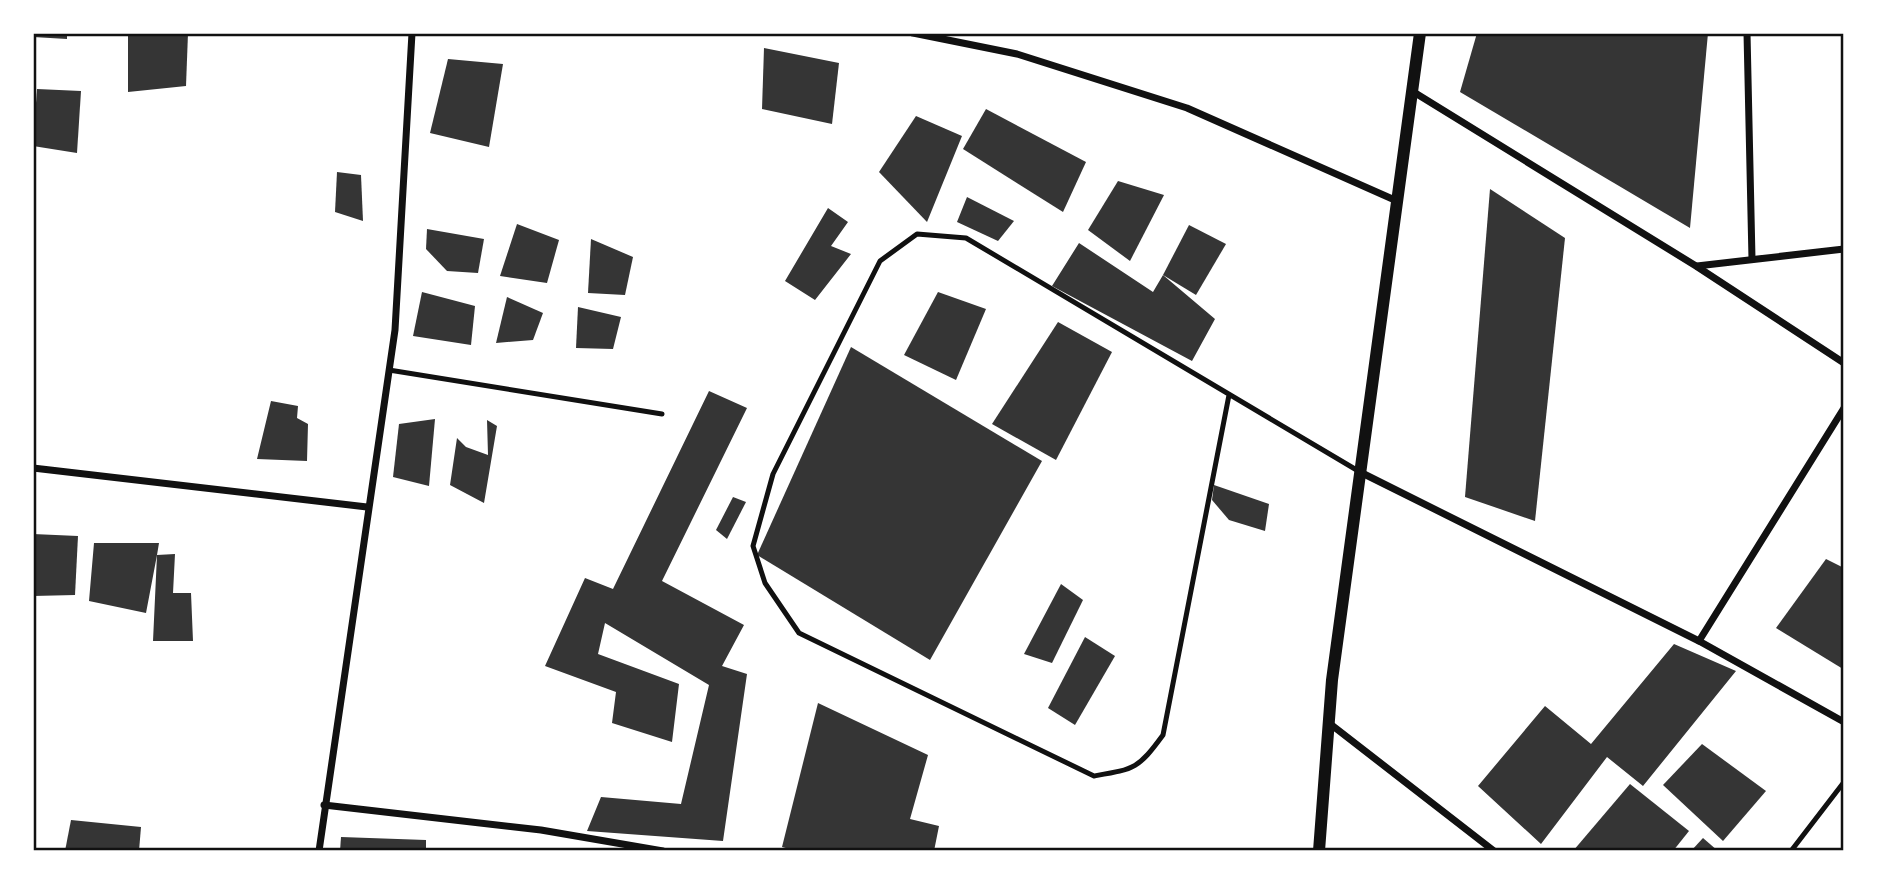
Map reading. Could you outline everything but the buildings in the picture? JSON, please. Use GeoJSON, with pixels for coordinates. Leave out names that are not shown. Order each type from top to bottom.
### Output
{"type":"FeatureCollection","features":[{"type":"Feature","properties":{"kind":"street"},"geometry":{"type":"LineString","coordinates":[[319,851],[395,330],[412,33]]}},
{"type":"Feature","properties":{"kind":"street"},"geometry":{"type":"LineString","coordinates":[[913,33],[1017,54],[1187,108],[1397,201]]}},
{"type":"Feature","properties":{"kind":"street"},"geometry":{"type":"LineString","coordinates":[[1319,851],[1328,723],[1420,33]]}},
{"type":"Feature","properties":{"kind":"street"},"geometry":{"type":"LineString","coordinates":[[1747,33],[1752,259]]}},
{"type":"Feature","properties":{"kind":"street"},"geometry":{"type":"LineString","coordinates":[[1412,90],[1844,363]]}},
{"type":"Feature","properties":{"kind":"street"},"geometry":{"type":"LineString","coordinates":[[1696,267],[1844,249]]}},
{"type":"Feature","properties":{"kind":"street"},"geometry":{"type":"LineString","coordinates":[[1699,641],[1844,408]]}},
{"type":"Feature","properties":{"kind":"street"},"geometry":{"type":"LineString","coordinates":[[33,468],[368,507]]}},
{"type":"Feature","properties":{"kind":"street"},"geometry":{"type":"LineString","coordinates":[[1360,472],[1699,641],[1844,722]]}},
{"type":"Feature","properties":{"kind":"street"},"geometry":{"type":"LineString","coordinates":[[1328,723],[1494,851]]}},
{"type":"Feature","properties":{"kind":"street"},"geometry":{"type":"LineString","coordinates":[[324,805],[541,830],[663,851]]}},
{"type":"Feature","properties":{"kind":"lane"},"geometry":{"type":"LineString","coordinates":[[1229,395],[1163,735],[1143,763],[1127,771],[1094,776],[799,633],[765,583],[752,546],[773,474],[880,261],[917,234],[967,238],[1360,472]]}},
{"type":"Feature","properties":{"kind":"lane"},"geometry":{"type":"LineString","coordinates":[[389,370],[662,414]]}},
{"type":"Feature","properties":{"kind":"lane"},"geometry":{"type":"LineString","coordinates":[[1791,851],[1844,782]]}}]}
